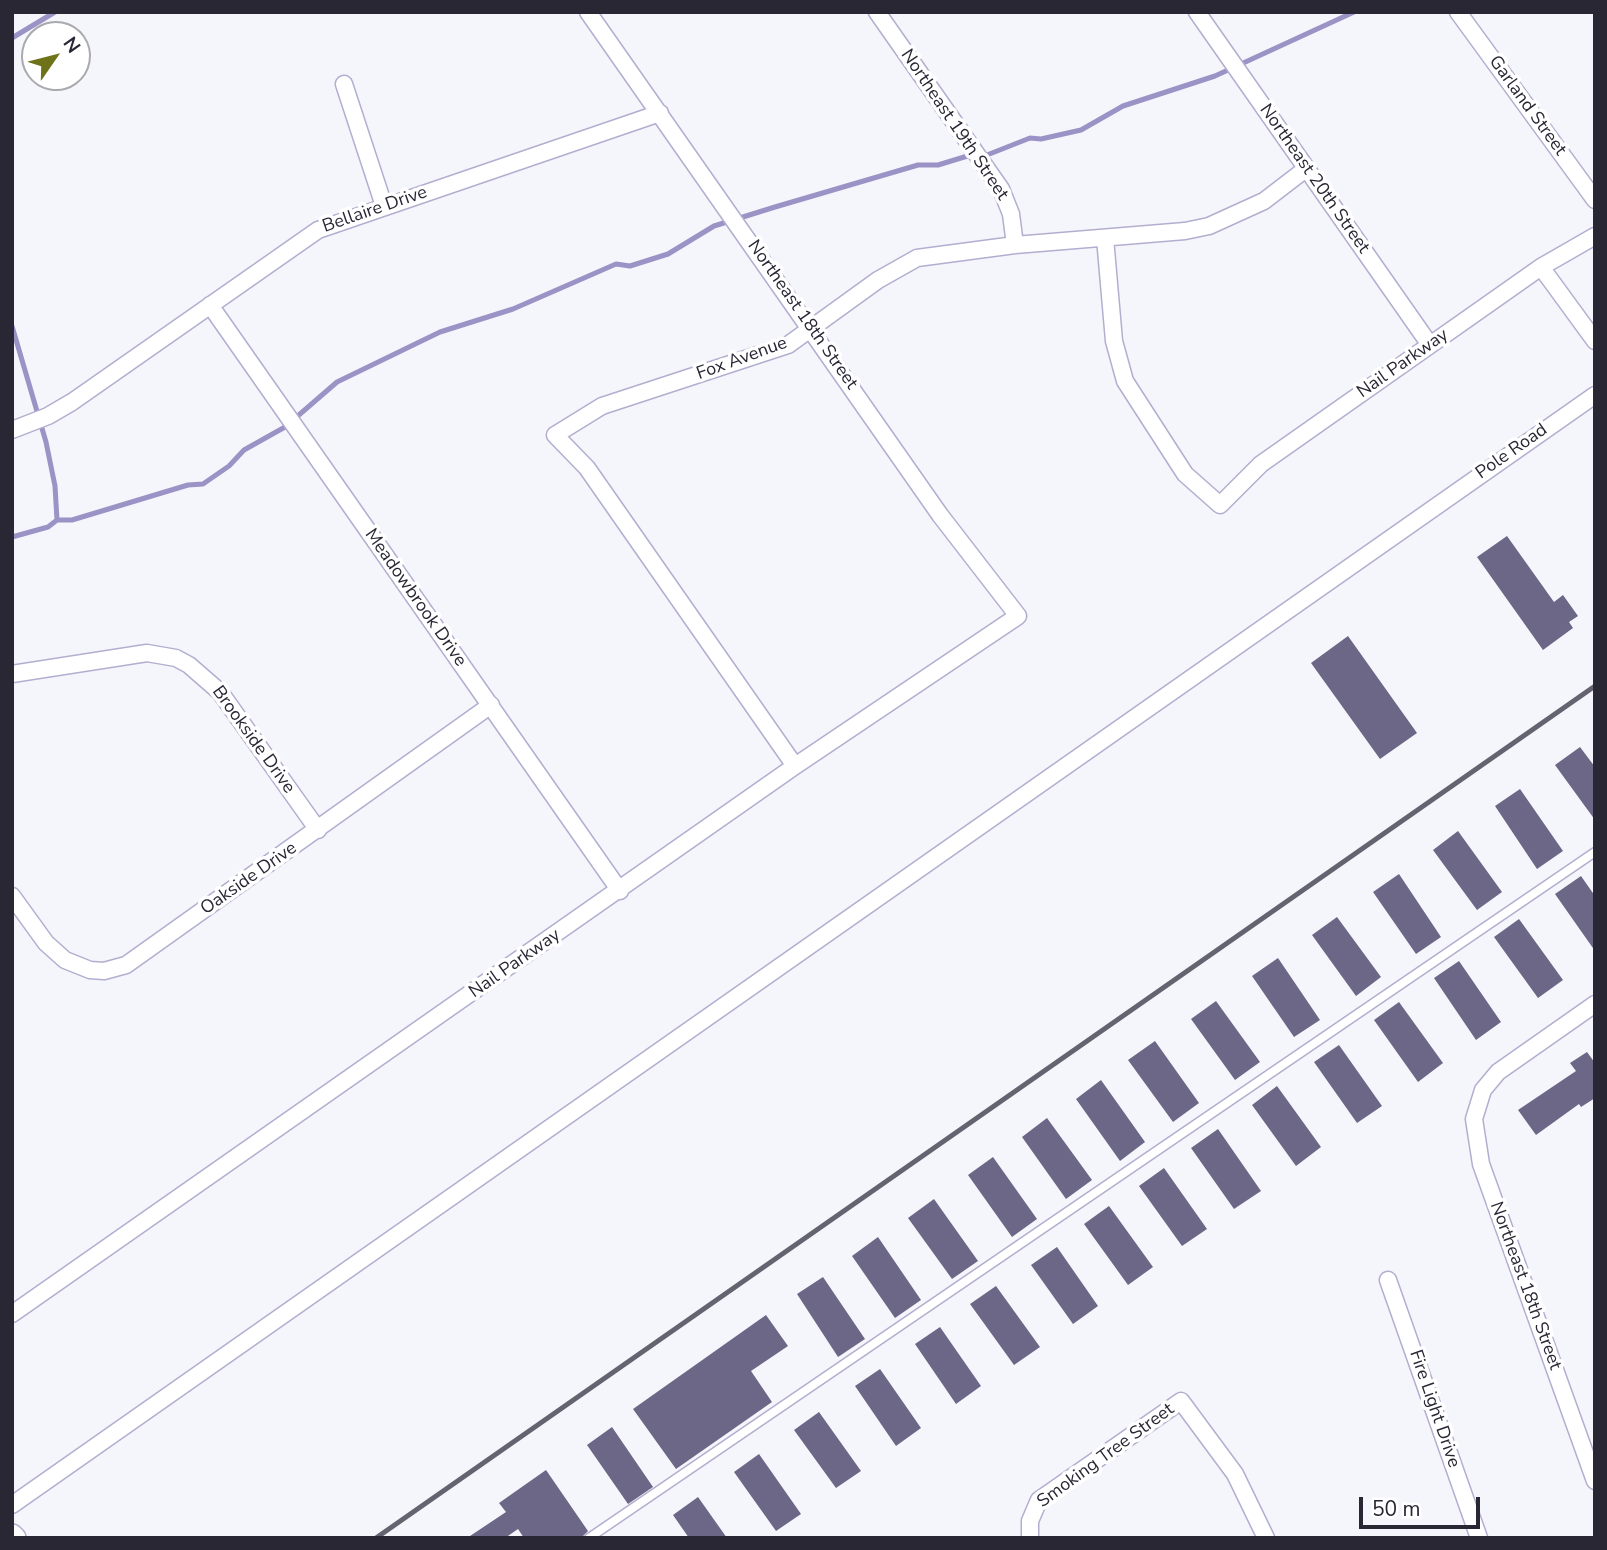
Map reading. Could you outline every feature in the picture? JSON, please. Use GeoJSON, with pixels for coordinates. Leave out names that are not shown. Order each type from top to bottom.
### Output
{"type":"FeatureCollection","features":[{"type":"Feature","properties":{"kind":"street","name":"Northeast 18th Street"},"geometry":{"type":"LineString","coordinates":[[588,12],[940,515],[1018,616]]}},
{"type":"Feature","properties":{"kind":"street","name":"Northeast 19th Street"},"geometry":{"type":"LineString","coordinates":[[877,12],[1007,200],[1015,245]]}},
{"type":"Feature","properties":{"kind":"street","name":"Northeast 20th Street"},"geometry":{"type":"LineString","coordinates":[[1198,12],[1430,345]]}},
{"type":"Feature","properties":{"kind":"street","name":"Garland Street"},"geometry":{"type":"LineString","coordinates":[[1458,12],[1595,200]]}},
{"type":"Feature","properties":{"kind":"street"},"geometry":{"type":"LineString","coordinates":[[344,84],[384,206]]}},
{"type":"Feature","properties":{"kind":"street","name":"Bellaire Drive"},"geometry":{"type":"LineString","coordinates":[[20,428],[61,408],[308,235],[384,206],[660,113]]}},
{"type":"Feature","properties":{"kind":"street","name":"Fox Avenue"},"geometry":{"type":"LineString","coordinates":[[795,766],[587,468],[555,435],[602,406],[777,349],[812,329],[878,280],[917,258],[1015,245],[1185,231],[1209,226],[1264,201],[1307,168]]}},
{"type":"Feature","properties":{"kind":"street","name":"Nail Parkway"},"geometry":{"type":"LineString","coordinates":[[1105,238],[1114,341],[1125,381],[1185,474],[1220,505],[1261,464],[1541,267],[1595,236]]}},
{"type":"Feature","properties":{"kind":"street"},"geometry":{"type":"LineString","coordinates":[[1541,267],[1595,341]]}},
{"type":"Feature","properties":{"kind":"street","name":"Meadowbrook Drive"},"geometry":{"type":"LineString","coordinates":[[210,305],[620,891]]}},
{"type":"Feature","properties":{"kind":"street","name":"Pole Road"},"geometry":{"type":"LineString","coordinates":[[12,1505],[1595,395]]}},
{"type":"Feature","properties":{"kind":"street","name":"Nail Parkway"},"geometry":{"type":"LineString","coordinates":[[12,1314],[795,766],[1018,616]]}},
{"type":"Feature","properties":{"kind":"street","name":"Brookside Drive"},"geometry":{"type":"LineString","coordinates":[[12,674],[147,653],[176,658],[189,665],[220,691],[317,830]]}},
{"type":"Feature","properties":{"kind":"street","name":"Oakside Drive"},"geometry":{"type":"LineString","coordinates":[[12,896],[46,943],[65,960],[90,970],[116,968],[145,953],[491,705]]}},
{"type":"Feature","properties":{"kind":"street","name":"Northeast 18th Street"},"geometry":{"type":"LineString","coordinates":[[1595,1004],[1498,1072],[1483,1090],[1474,1119],[1481,1164],[1595,1480]]}},
{"type":"Feature","properties":{"kind":"street","name":"Fire Light Drive"},"geometry":{"type":"LineString","coordinates":[[1388,1280],[1479,1538]]}},
{"type":"Feature","properties":{"kind":"street","name":"Smoking Tree Street"},"geometry":{"type":"LineString","coordinates":[[1030,1538],[1032,1511],[1039,1500],[1181,1401],[1235,1474],[1266,1538]]}},
{"type":"Feature","properties":{"kind":"lane"},"geometry":{"type":"LineString","coordinates":[[589,1538],[1595,852]]}},
{"type":"Feature","properties":{"kind":"building"},"geometry":{"type":"Polygon","coordinates":[[[1507,536],[1554,602],[1563,595],[1578,616],[1569,622],[1573,628],[1543,650],[1477,557],[1507,536]]]}},
{"type":"Feature","properties":{"kind":"building"},"geometry":{"type":"Polygon","coordinates":[[[1348,636],[1417,733],[1380,759],[1311,663],[1348,636]]]}},
{"type":"Feature","properties":{"kind":"building"},"geometry":{"type":"Polygon","coordinates":[[[1580,747],[1595,767],[1595,820],[1555,765],[1580,747]]]}},
{"type":"Feature","properties":{"kind":"building"},"geometry":{"type":"Polygon","coordinates":[[[1520,789],[1563,851],[1537,869],[1495,806],[1520,789]]]}},
{"type":"Feature","properties":{"kind":"building"},"geometry":{"type":"Polygon","coordinates":[[[1458,831],[1502,892],[1477,910],[1433,850],[1458,831]]]}},
{"type":"Feature","properties":{"kind":"building"},"geometry":{"type":"Polygon","coordinates":[[[1399,874],[1441,937],[1416,954],[1373,892],[1399,874]]]}},
{"type":"Feature","properties":{"kind":"building"},"geometry":{"type":"Polygon","coordinates":[[[1581,876],[1595,896],[1595,951],[1555,894],[1581,876]]]}},
{"type":"Feature","properties":{"kind":"building"},"geometry":{"type":"Polygon","coordinates":[[[1337,917],[1381,977],[1356,996],[1312,935],[1337,917]]]}},
{"type":"Feature","properties":{"kind":"building"},"geometry":{"type":"Polygon","coordinates":[[[1519,919],[1563,980],[1538,998],[1494,937],[1519,919]]]}},
{"type":"Feature","properties":{"kind":"building"},"geometry":{"type":"Polygon","coordinates":[[[1278,958],[1320,1020],[1294,1037],[1252,976],[1278,958]]]}},
{"type":"Feature","properties":{"kind":"building"},"geometry":{"type":"Polygon","coordinates":[[[1459,961],[1501,1022],[1476,1040],[1434,978],[1459,961]]]}},
{"type":"Feature","properties":{"kind":"building"},"geometry":{"type":"Polygon","coordinates":[[[1216,1001],[1260,1062],[1235,1080],[1191,1019],[1216,1001]]]}},
{"type":"Feature","properties":{"kind":"building"},"geometry":{"type":"Polygon","coordinates":[[[1399,1002],[1443,1063],[1418,1082],[1374,1020],[1399,1002]]]}},
{"type":"Feature","properties":{"kind":"building"},"geometry":{"type":"Polygon","coordinates":[[[1155,1041],[1199,1103],[1173,1122],[1128,1060],[1155,1041]]]}},
{"type":"Feature","properties":{"kind":"building"},"geometry":{"type":"Polygon","coordinates":[[[1339,1045],[1382,1106],[1357,1123],[1314,1062],[1339,1045]]]}},
{"type":"Feature","properties":{"kind":"building"},"geometry":{"type":"Polygon","coordinates":[[[1587,1052],[1595,1063],[1595,1098],[1581,1107],[1579,1104],[1536,1135],[1518,1110],[1576,1071],[1570,1063],[1587,1052]]]}},
{"type":"Feature","properties":{"kind":"building"},"geometry":{"type":"Polygon","coordinates":[[[1101,1080],[1145,1142],[1120,1161],[1076,1099],[1101,1080]]]}},
{"type":"Feature","properties":{"kind":"building"},"geometry":{"type":"Polygon","coordinates":[[[1277,1086],[1321,1147],[1296,1166],[1252,1105],[1277,1086]]]}},
{"type":"Feature","properties":{"kind":"building"},"geometry":{"type":"Polygon","coordinates":[[[1047,1118],[1092,1180],[1066,1199],[1022,1137],[1047,1118]]]}},
{"type":"Feature","properties":{"kind":"building"},"geometry":{"type":"Polygon","coordinates":[[[1218,1129],[1261,1191],[1234,1209],[1191,1148],[1218,1129]]]}},
{"type":"Feature","properties":{"kind":"building"},"geometry":{"type":"Polygon","coordinates":[[[993,1157],[1037,1219],[1012,1237],[968,1175],[993,1157]]]}},
{"type":"Feature","properties":{"kind":"building"},"geometry":{"type":"Polygon","coordinates":[[[1164,1168],[1207,1229],[1182,1246],[1139,1186],[1164,1168]]]}},
{"type":"Feature","properties":{"kind":"building"},"geometry":{"type":"Polygon","coordinates":[[[934,1199],[978,1261],[952,1279],[908,1218],[934,1199]]]}},
{"type":"Feature","properties":{"kind":"building"},"geometry":{"type":"Polygon","coordinates":[[[1109,1206],[1153,1267],[1128,1285],[1084,1224],[1109,1206]]]}},
{"type":"Feature","properties":{"kind":"building"},"geometry":{"type":"Polygon","coordinates":[[[878,1237],[921,1300],[895,1318],[852,1256],[878,1237]]]}},
{"type":"Feature","properties":{"kind":"building"},"geometry":{"type":"Polygon","coordinates":[[[1057,1247],[1098,1306],[1073,1324],[1031,1265],[1057,1247]]]}},
{"type":"Feature","properties":{"kind":"building"},"geometry":{"type":"Polygon","coordinates":[[[823,1277],[865,1339],[838,1357],[797,1294],[823,1277]]]}},
{"type":"Feature","properties":{"kind":"building"},"geometry":{"type":"Polygon","coordinates":[[[996,1286],[1040,1347],[1014,1365],[970,1304],[996,1286]]]}},
{"type":"Feature","properties":{"kind":"building"},"geometry":{"type":"Polygon","coordinates":[[[766,1315],[788,1346],[751,1371],[772,1402],[676,1469],[633,1409],[766,1315]]]}},
{"type":"Feature","properties":{"kind":"building"},"geometry":{"type":"Polygon","coordinates":[[[940,1327],[981,1386],[956,1404],[915,1344],[940,1327]]]}},
{"type":"Feature","properties":{"kind":"building"},"geometry":{"type":"Polygon","coordinates":[[[880,1369],[921,1428],[896,1446],[855,1386],[880,1369]]]}},
{"type":"Feature","properties":{"kind":"building"},"geometry":{"type":"Polygon","coordinates":[[[819,1412],[861,1471],[836,1488],[794,1430],[819,1412]]]}},
{"type":"Feature","properties":{"kind":"building"},"geometry":{"type":"Polygon","coordinates":[[[612,1427],[653,1487],[628,1504],[587,1445],[612,1427]]]}},
{"type":"Feature","properties":{"kind":"building"},"geometry":{"type":"Polygon","coordinates":[[[759,1454],[801,1514],[776,1531],[734,1472],[759,1454]]]}},
{"type":"Feature","properties":{"kind":"building"},"geometry":{"type":"Polygon","coordinates":[[[546,1470],[588,1531],[583,1536],[524,1538],[518,1529],[505,1538],[467,1538],[506,1512],[499,1503],[546,1470]]]}},
{"type":"Feature","properties":{"kind":"building"},"geometry":{"type":"Polygon","coordinates":[[[698,1497],[727,1538],[689,1538],[673,1515],[698,1497]]]}},
{"type":"Feature","properties":{"kind":"waterway"},"geometry":{"type":"LineString","coordinates":[[12,38],[55,12]]}},
{"type":"Feature","properties":{"kind":"waterway"},"geometry":{"type":"LineString","coordinates":[[12,537],[48,527],[57,520],[72,520],[188,485],[203,484],[229,466],[244,450],[285,427],[337,382],[440,332],[513,309],[616,264],[630,266],[668,254],[714,226],[918,165],[938,165],[974,154],[987,155],[1030,138],[1041,139],[1081,130],[1123,106],[1215,76],[1354,12]]}},
{"type":"Feature","properties":{"kind":"waterway"},"geometry":{"type":"LineString","coordinates":[[12,326],[46,442],[55,486],[57,520]]}},
{"type":"Feature","properties":{"kind":"railway"},"geometry":{"type":"LineString","coordinates":[[376,1538],[1595,686]]}}]}
